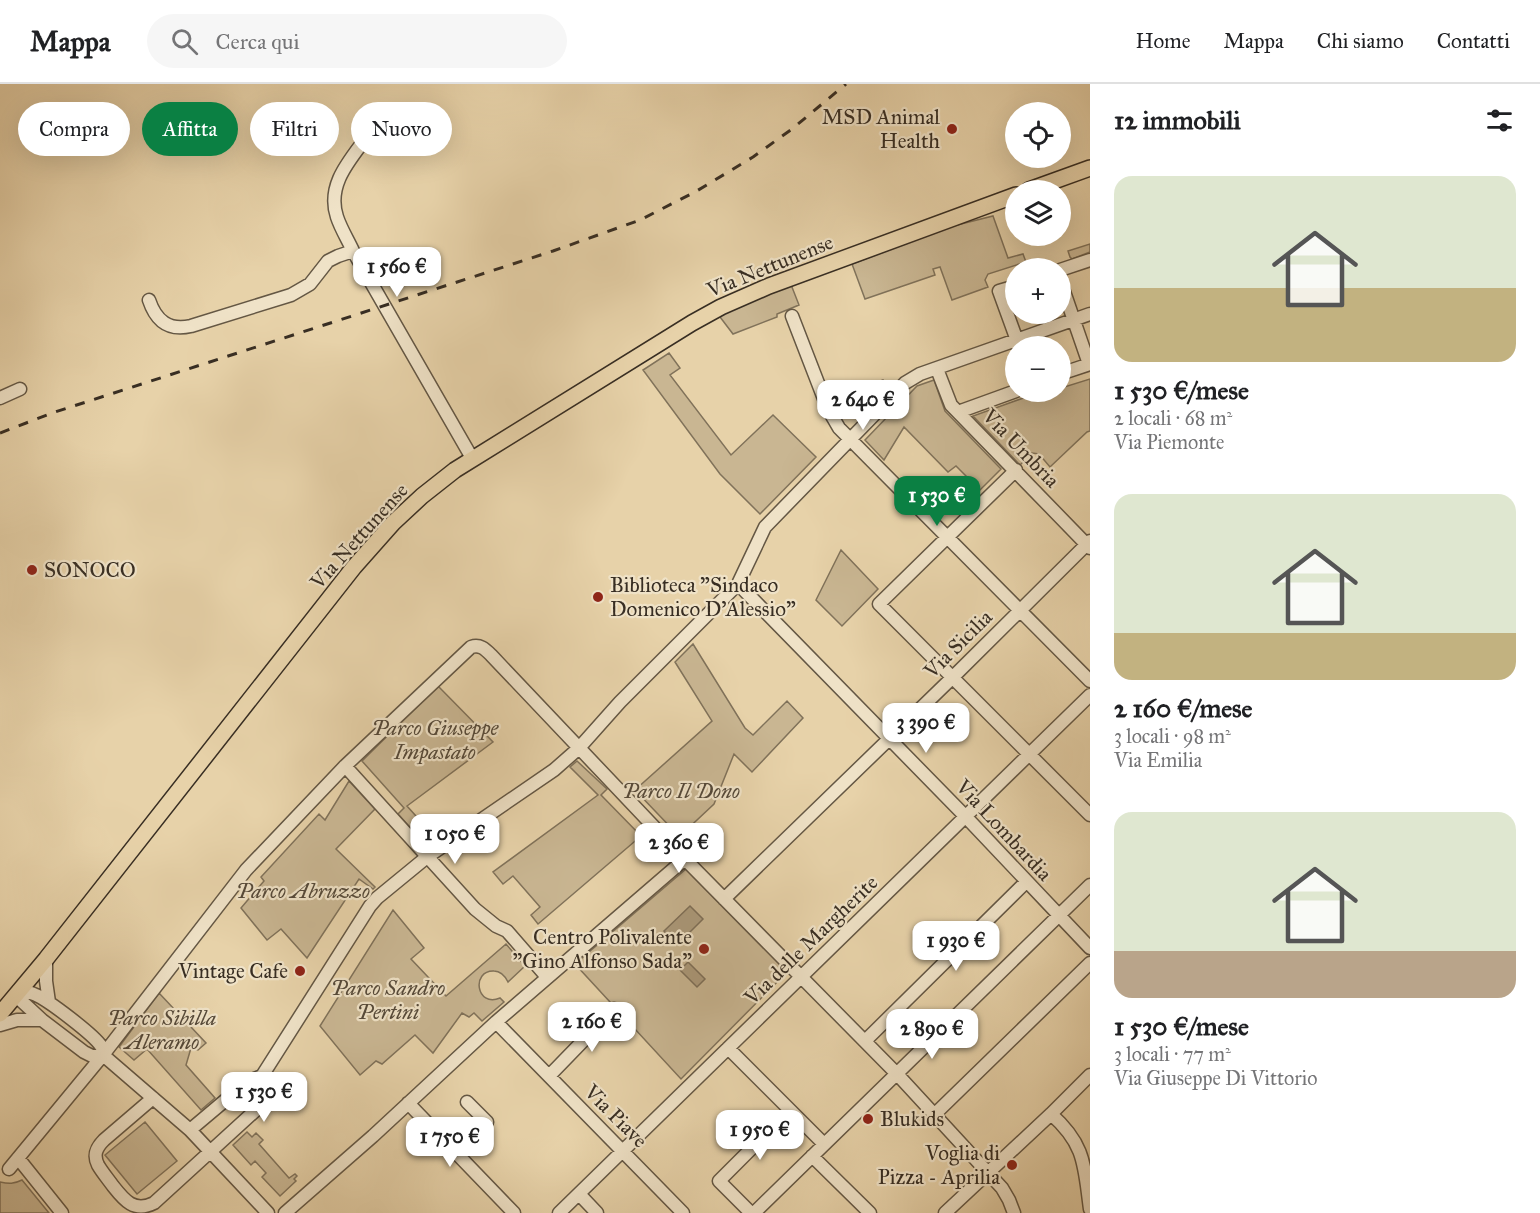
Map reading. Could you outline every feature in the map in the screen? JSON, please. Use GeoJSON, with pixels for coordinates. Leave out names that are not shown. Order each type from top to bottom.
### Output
{"type":"FeatureCollection","features":[{"type":"Feature","properties":{"kind":"main road"},"geometry":{"type":"LineString","coordinates":[[1057,180],[1090,168]]}},
{"type":"Feature","properties":{"kind":"main road","name":"Via Nettunense"},"geometry":{"type":"LineString","coordinates":[[0,1014],[46,959],[347,576],[379,538],[422,496],[472,458],[721,307],[770,286],[1005,199]]}},
{"type":"Feature","properties":{"kind":"street"},"geometry":{"type":"LineString","coordinates":[[353,156],[340,174],[334,191],[337,219],[353,251],[472,458]]}},
{"type":"Feature","properties":{"kind":"street"},"geometry":{"type":"LineString","coordinates":[[149,300],[156,316],[165,323],[177,327],[191,326],[291,296],[309,284],[331,260],[353,251]]}},
{"type":"Feature","properties":{"kind":"street"},"geometry":{"type":"LineString","coordinates":[[1071,266],[1090,260]]}},
{"type":"Feature","properties":{"kind":"street"},"geometry":{"type":"LineString","coordinates":[[1005,289],[999,291],[1005,308]]}},
{"type":"Feature","properties":{"kind":"street"},"geometry":{"type":"LineString","coordinates":[[1071,311],[1090,364],[1071,370]]}},
{"type":"Feature","properties":{"kind":"street"},"geometry":{"type":"LineString","coordinates":[[1034,336],[1090,314]]}},
{"type":"Feature","properties":{"kind":"street"},"geometry":{"type":"LineString","coordinates":[[792,316],[832,417],[839,428],[1090,681]]}},
{"type":"Feature","properties":{"kind":"street"},"geometry":{"type":"LineString","coordinates":[[190,1131],[248,1082],[262,1076],[377,898],[427,857],[554,770],[579,748],[620,702],[738,584],[765,527],[905,383],[915,376],[1005,347]]}},
{"type":"Feature","properties":{"kind":"street","name":"Via Umbria"},"geometry":{"type":"LineString","coordinates":[[937,369],[951,405],[1089,544]]}},
{"type":"Feature","properties":{"kind":"street"},"geometry":{"type":"LineString","coordinates":[[0,398],[20,388]]}},
{"type":"Feature","properties":{"kind":"street"},"geometry":{"type":"LineString","coordinates":[[958,412],[1005,395]]}},
{"type":"Feature","properties":{"kind":"street"},"geometry":{"type":"LineString","coordinates":[[1016,470],[879,604],[1090,815]]}},
{"type":"Feature","properties":{"kind":"street","name":"Via Sicilia"},"geometry":{"type":"LineString","coordinates":[[724,899],[1089,544]]}},
{"type":"Feature","properties":{"kind":"street","name":"Via Lombardia"},"geometry":{"type":"LineString","coordinates":[[738,584],[890,738],[1090,948]]}},
{"type":"Feature","properties":{"kind":"street"},"geometry":{"type":"LineString","coordinates":[[9,1169],[103,1055],[246,870],[345,766],[471,647],[479,646],[935,1114],[1004,1192],[1014,1213]]}},
{"type":"Feature","properties":{"kind":"street","name":"Via delle Margherite"},"geometry":{"type":"LineString","coordinates":[[559,1213],[1090,695]]}},
{"type":"Feature","properties":{"kind":"street"},"geometry":{"type":"LineString","coordinates":[[345,766],[475,909],[496,927],[507,931],[548,977]]}},
{"type":"Feature","properties":{"kind":"street"},"geometry":{"type":"LineString","coordinates":[[285,1213],[496,1022],[685,859]]}},
{"type":"Feature","properties":{"kind":"street"},"geometry":{"type":"LineString","coordinates":[[865,1041],[1026,882]]}},
{"type":"Feature","properties":{"kind":"street"},"geometry":{"type":"LineString","coordinates":[[790,1110],[719,1181],[752,1213],[1090,885]]}},
{"type":"Feature","properties":{"kind":"street"},"geometry":{"type":"LineString","coordinates":[[46,959],[49,1002]]}},
{"type":"Feature","properties":{"kind":"street"},"geometry":{"type":"LineString","coordinates":[[935,1114],[1090,963]]}},
{"type":"Feature","properties":{"kind":"street"},"geometry":{"type":"LineString","coordinates":[[16,993],[25,991],[49,1002],[95,1039],[103,1049],[103,1055]]}},
{"type":"Feature","properties":{"kind":"street"},"geometry":{"type":"LineString","coordinates":[[16,993],[42,1020],[89,1055],[103,1055],[153,1098],[190,1131],[268,1213]]}},
{"type":"Feature","properties":{"kind":"street"},"geometry":{"type":"LineString","coordinates":[[549,1076],[614,1009]]}},
{"type":"Feature","properties":{"kind":"street"},"geometry":{"type":"LineString","coordinates":[[0,1025],[16,1020],[42,1020]]}},
{"type":"Feature","properties":{"kind":"street","name":"Via Piave"},"geometry":{"type":"LineString","coordinates":[[496,1022],[683,1213]]}},
{"type":"Feature","properties":{"kind":"street"},"geometry":{"type":"LineString","coordinates":[[728,1048],[824,1144]]}},
{"type":"Feature","properties":{"kind":"street"},"geometry":{"type":"LineString","coordinates":[[945,1213],[1090,1075]]}},
{"type":"Feature","properties":{"kind":"street"},"geometry":{"type":"LineString","coordinates":[[153,1098],[104,1140],[95,1154],[98,1165],[122,1198],[136,1207],[151,1205],[268,1099],[262,1076]]}},
{"type":"Feature","properties":{"kind":"street"},"geometry":{"type":"LineString","coordinates":[[456,1152],[487,1122],[467,1102]]}},
{"type":"Feature","properties":{"kind":"street"},"geometry":{"type":"LineString","coordinates":[[408,1103],[514,1213]]}},
{"type":"Feature","properties":{"kind":"street"},"geometry":{"type":"LineString","coordinates":[[1051,1114],[1070,1134],[1080,1152],[1090,1209]]}},
{"type":"Feature","properties":{"kind":"street"},"geometry":{"type":"LineString","coordinates":[[812,1156],[870,1213]]}},
{"type":"Feature","properties":{"kind":"street"},"geometry":{"type":"LineString","coordinates":[[18,1158],[62,1213]]}},
{"type":"Feature","properties":{"kind":"street"},"geometry":{"type":"LineString","coordinates":[[579,1194],[597,1213]]}},
{"type":"Feature","properties":{"kind":"green space"},"geometry":{"type":"Polygon","coordinates":[[[993,216],[1008,258],[1005,258],[1005,269],[988,274],[985,280],[988,287],[952,300],[940,267],[933,269],[935,275],[865,299],[852,264],[949,227],[993,216]]]}},
{"type":"Feature","properties":{"kind":"green space"},"geometry":{"type":"Polygon","coordinates":[[[1090,244],[1090,252],[1072,259],[1068,251],[1090,244]]]}},
{"type":"Feature","properties":{"kind":"green space"},"geometry":{"type":"Polygon","coordinates":[[[1023,254],[1024,258],[1008,258],[1023,254]]]}},
{"type":"Feature","properties":{"kind":"green space"},"geometry":{"type":"Polygon","coordinates":[[[790,282],[799,305],[777,314],[777,317],[733,334],[717,313],[790,282]]]}},
{"type":"Feature","properties":{"kind":"green space"},"geometry":{"type":"Polygon","coordinates":[[[669,353],[680,368],[670,375],[731,455],[773,415],[816,457],[760,514],[720,474],[643,370],[669,353]]]}},
{"type":"Feature","properties":{"kind":"green space"},"geometry":{"type":"Polygon","coordinates":[[[1090,379],[1090,431],[1050,467],[1039,454],[1032,453],[1020,465],[973,416],[1012,402],[1071,402],[1071,385],[1090,379]]]}},
{"type":"Feature","properties":{"kind":"green space"},"geometry":{"type":"Polygon","coordinates":[[[883,380],[885,385],[869,402],[860,393],[859,389],[883,380]]]}},
{"type":"Feature","properties":{"kind":"green space"},"geometry":{"type":"Polygon","coordinates":[[[934,380],[945,411],[1001,469],[980,490],[956,466],[948,472],[904,427],[884,460],[865,440],[917,386],[934,380]]]}},
{"type":"Feature","properties":{"kind":"green space"},"geometry":{"type":"Polygon","coordinates":[[[841,550],[878,589],[842,626],[816,600],[841,550]]]}},
{"type":"Feature","properties":{"kind":"green space","name":"Parco Il Dono"},"geometry":{"type":"Polygon","coordinates":[[[693,644],[745,728],[753,735],[787,701],[803,718],[752,772],[734,754],[714,804],[681,835],[678,835],[635,790],[712,721],[675,662],[693,644]]]}},
{"type":"Feature","properties":{"kind":"green space","name":"Parco Giuseppe Impastato"},"geometry":{"type":"Polygon","coordinates":[[[438,686],[493,742],[407,806],[435,837],[425,844],[398,814],[404,808],[362,761],[438,686]]]}},
{"type":"Feature","properties":{"kind":"green space"},"geometry":{"type":"Polygon","coordinates":[[[577,761],[607,789],[601,795],[641,836],[538,924],[531,915],[540,907],[513,876],[503,884],[493,872],[598,795],[570,767],[577,761]]]}},
{"type":"Feature","properties":{"kind":"green space","name":"Parco Abruzzo"},"geometry":{"type":"Polygon","coordinates":[[[349,781],[375,809],[336,849],[375,887],[373,889],[359,879],[307,958],[281,929],[267,940],[241,908],[264,881],[261,877],[319,814],[325,820],[349,781]]]}},
{"type":"Feature","properties":{"kind":"green space"},"geometry":{"type":"Polygon","coordinates":[[[686,869],[787,972],[681,1079],[575,964],[686,869]]]}},
{"type":"Feature","properties":{"kind":"green space","name":"Parco Sandro Pertini"},"geometry":{"type":"Polygon","coordinates":[[[393,910],[424,948],[411,959],[446,996],[506,944],[525,966],[508,982],[503,974],[496,971],[487,972],[482,976],[479,982],[481,994],[492,1000],[500,998],[504,1002],[482,1021],[474,1013],[469,1017],[462,1013],[433,1053],[415,1035],[382,1064],[376,1061],[360,1075],[320,1026],[393,910]]]}},
{"type":"Feature","properties":{"kind":"green space","name":"Parco Sibilla Aleramo"},"geometry":{"type":"Polygon","coordinates":[[[159,993],[206,1043],[198,1050],[191,1048],[186,1065],[215,1098],[201,1110],[147,1049],[134,1060],[119,1047],[159,993]]]}},
{"type":"Feature","properties":{"kind":"green space"},"geometry":{"type":"Polygon","coordinates":[[[145,1122],[177,1161],[137,1194],[105,1155],[145,1122]]]}},
{"type":"Feature","properties":{"kind":"green space"},"geometry":{"type":"Polygon","coordinates":[[[247,1132],[252,1137],[256,1133],[263,1140],[259,1144],[289,1178],[295,1174],[297,1176],[294,1179],[296,1181],[280,1196],[262,1177],[266,1173],[255,1161],[251,1165],[233,1145],[247,1132]]]}},
{"type":"Feature","properties":{"kind":"green space"},"geometry":{"type":"Polygon","coordinates":[[[22,1180],[49,1213],[0,1213],[0,1182],[11,1183],[22,1180]]]}},
{"type":"Feature","properties":{"kind":"shaded area"},"geometry":{"type":"Polygon","coordinates":[[[690,906],[703,919],[677,945],[664,931],[690,906]]]}},
{"type":"Feature","properties":{"kind":"shaded area"},"geometry":{"type":"Polygon","coordinates":[[[688,962],[705,979],[697,987],[680,970],[688,962]]]}},
{"type":"Feature","properties":{"kind":"railway"},"geometry":{"type":"LineString","coordinates":[[0,433],[52,413],[553,251],[640,220],[695,192],[753,157],[792,129],[846,84]]}},
{"type":"Feature","properties":{"kind":"place","name":"MSD Animal Health"},"geometry":{"type":"Point","coordinates":[952,129]}},
{"type":"Feature","properties":{"kind":"place","name":"SONOCO"},"geometry":{"type":"Point","coordinates":[32,570]}},
{"type":"Feature","properties":{"kind":"place","name":"Biblioteca \"Sindaco Domenico D'Alessio\""},"geometry":{"type":"Point","coordinates":[598,597]}},
{"type":"Feature","properties":{"kind":"place","name":"Centro Polivalente \"Gino Alfonso Sada\""},"geometry":{"type":"Point","coordinates":[704,949]}},
{"type":"Feature","properties":{"kind":"place","name":"Vintage Cafe"},"geometry":{"type":"Point","coordinates":[300,971]}},
{"type":"Feature","properties":{"kind":"place","name":"Blukids"},"geometry":{"type":"Point","coordinates":[868,1119]}},
{"type":"Feature","properties":{"kind":"place","name":"Voglia di Pizza - Aprilia"},"geometry":{"type":"Point","coordinates":[1012,1165]}}]}
